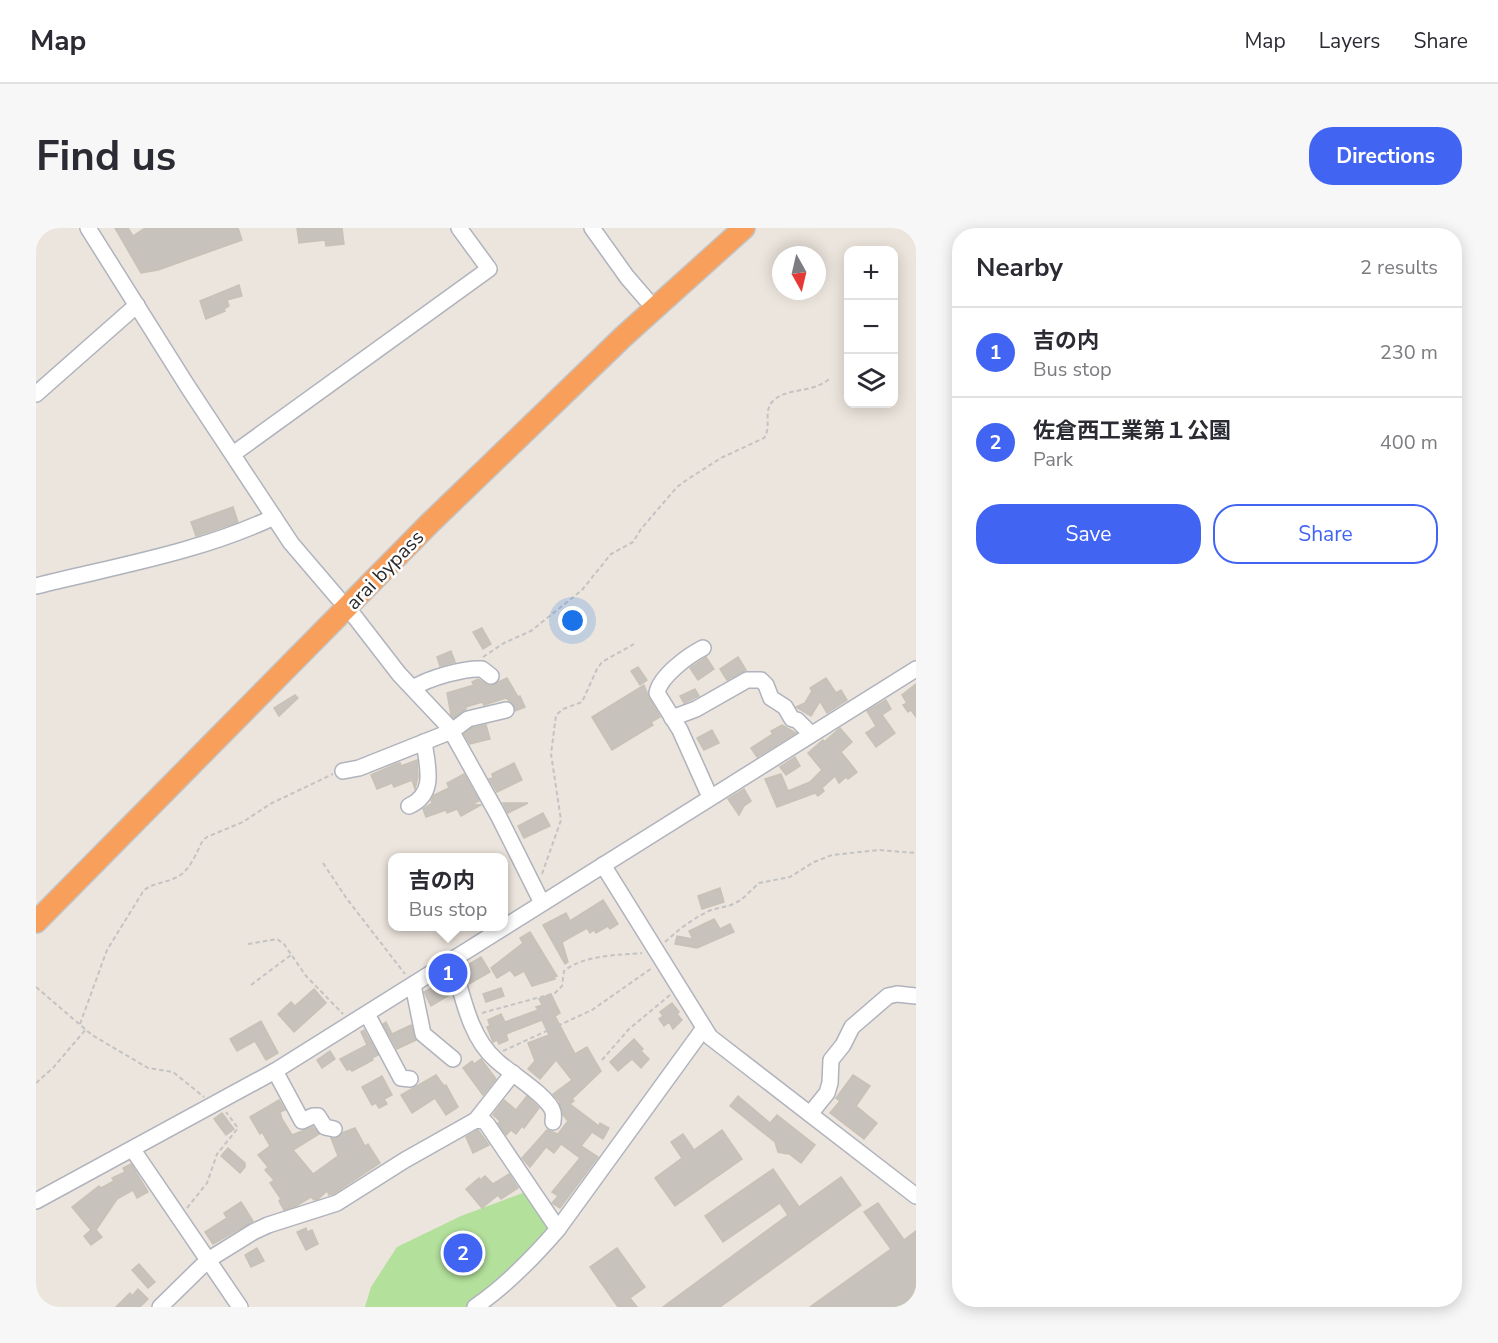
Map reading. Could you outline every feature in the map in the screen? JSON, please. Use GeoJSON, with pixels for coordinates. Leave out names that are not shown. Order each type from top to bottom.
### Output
{"type":"FeatureCollection","features":[{"type":"Feature","properties":{"kind":"highway","name":"arai bypass"},"geometry":{"type":"LineString","coordinates":[[36,922],[522,416],[725,228]]}},
{"type":"Feature","properties":{"kind":"highway","name":"arai bypass"},"geometry":{"type":"LineString","coordinates":[[36,903],[343,603],[571,387],[744,228]]}},
{"type":"Feature","properties":{"kind":"street"},"geometry":{"type":"LineString","coordinates":[[88,228],[291,543],[452,731],[540,899]]}},
{"type":"Feature","properties":{"kind":"street"},"geometry":{"type":"LineString","coordinates":[[233,454],[489,269],[459,228]]}},
{"type":"Feature","properties":{"kind":"street"},"geometry":{"type":"LineString","coordinates":[[592,228],[627,277],[646,299]]}},
{"type":"Feature","properties":{"kind":"street"},"geometry":{"type":"LineString","coordinates":[[36,394],[137,305]]}},
{"type":"Feature","properties":{"kind":"street"},"geometry":{"type":"LineString","coordinates":[[36,586],[197,546],[246,530],[274,517]]}},
{"type":"Feature","properties":{"kind":"street"},"geometry":{"type":"LineString","coordinates":[[704,648],[693,653],[667,675],[658,686],[657,693],[680,730],[710,797]]}},
{"type":"Feature","properties":{"kind":"street"},"geometry":{"type":"LineString","coordinates":[[413,688],[434,678],[475,669],[482,669],[490,676]]}},
{"type":"Feature","properties":{"kind":"street"},"geometry":{"type":"LineString","coordinates":[[508,921],[540,899],[603,865],[916,669]]}},
{"type":"Feature","properties":{"kind":"street"},"geometry":{"type":"LineString","coordinates":[[672,718],[696,709],[747,681],[761,680],[771,698],[785,707],[792,719],[797,720],[811,734]]}},
{"type":"Feature","properties":{"kind":"street"},"geometry":{"type":"LineString","coordinates":[[343,771],[359,768],[452,731],[468,719],[506,710]]}},
{"type":"Feature","properties":{"kind":"street"},"geometry":{"type":"LineString","coordinates":[[409,806],[415,804],[427,791],[429,782],[424,742]]}},
{"type":"Feature","properties":{"kind":"street"},"geometry":{"type":"LineString","coordinates":[[603,865],[710,1037],[916,1196]]}},
{"type":"Feature","properties":{"kind":"street"},"geometry":{"type":"LineString","coordinates":[[36,1201],[275,1071],[413,985],[494,931]]}},
{"type":"Feature","properties":{"kind":"street"},"geometry":{"type":"LineString","coordinates":[[452,960],[479,1039],[492,1057],[528,1083],[550,1107],[554,1112],[553,1122]]}},
{"type":"Feature","properties":{"kind":"street"},"geometry":{"type":"LineString","coordinates":[[413,985],[423,1034],[453,1059]]}},
{"type":"Feature","properties":{"kind":"street"},"geometry":{"type":"LineString","coordinates":[[810,1114],[826,1093],[830,1083],[831,1060],[843,1045],[852,1027],[888,996],[897,994],[916,996]]}},
{"type":"Feature","properties":{"kind":"street"},"geometry":{"type":"LineString","coordinates":[[367,1014],[401,1078],[410,1079]]}},
{"type":"Feature","properties":{"kind":"street"},"geometry":{"type":"LineString","coordinates":[[475,1307],[494,1294],[517,1273],[558,1229],[704,1028]]}},
{"type":"Feature","properties":{"kind":"street"},"geometry":{"type":"LineString","coordinates":[[275,1071],[302,1121],[318,1116],[325,1127],[334,1129]]}},
{"type":"Feature","properties":{"kind":"street"},"geometry":{"type":"LineString","coordinates":[[160,1307],[208,1260],[268,1225],[337,1203],[405,1160],[476,1120],[513,1073]]}},
{"type":"Feature","properties":{"kind":"street"},"geometry":{"type":"LineString","coordinates":[[476,1120],[487,1124],[558,1229]]}},
{"type":"Feature","properties":{"kind":"street"},"geometry":{"type":"LineString","coordinates":[[133,1150],[240,1307]]}},
{"type":"Feature","properties":{"kind":"path"},"geometry":{"type":"LineString","coordinates":[[475,669],[479,660],[504,643],[531,631],[582,590],[611,554],[633,542],[641,529],[677,487],[721,458],[764,438],[768,428],[768,409],[772,401],[784,394],[815,388],[829,379]]}},
{"type":"Feature","properties":{"kind":"path"},"geometry":{"type":"LineString","coordinates":[[540,899],[542,871],[561,819],[551,754],[556,715],[563,709],[582,702],[602,662],[634,644]]}},
{"type":"Feature","properties":{"kind":"path"},"geometry":{"type":"LineString","coordinates":[[80,1024],[107,950],[144,890],[153,884],[177,878],[188,868],[203,840],[207,837],[243,822],[270,804],[343,771]]}},
{"type":"Feature","properties":{"kind":"path"},"geometry":{"type":"LineString","coordinates":[[492,1057],[592,1010],[659,955],[681,928],[711,910],[741,900],[759,883],[790,877],[822,858],[853,852],[879,850],[916,853]]}},
{"type":"Feature","properties":{"kind":"path"},"geometry":{"type":"LineString","coordinates":[[323,863],[347,899],[413,985]]}},
{"type":"Feature","properties":{"kind":"path"},"geometry":{"type":"LineString","coordinates":[[248,944],[277,939],[284,944],[306,976],[351,1024]]}},
{"type":"Feature","properties":{"kind":"path"},"geometry":{"type":"LineString","coordinates":[[250,985],[291,955]]}},
{"type":"Feature","properties":{"kind":"path"},"geometry":{"type":"LineString","coordinates":[[471,1017],[555,993],[562,986],[564,971],[570,966],[610,955],[659,955]]}},
{"type":"Feature","properties":{"kind":"path"},"geometry":{"type":"LineString","coordinates":[[36,987],[86,1029],[148,1068],[173,1072],[216,1104],[238,1128],[217,1155],[207,1183],[179,1217]]}},
{"type":"Feature","properties":{"kind":"path"},"geometry":{"type":"LineString","coordinates":[[602,1060],[629,1029],[679,987]]}},
{"type":"Feature","properties":{"kind":"path"},"geometry":{"type":"LineString","coordinates":[[36,1083],[53,1068],[86,1029]]}},
{"type":"Feature","properties":{"kind":"green space"},"geometry":{"type":"Polygon","coordinates":[[[528,1191],[554,1228],[470,1307],[365,1307],[371,1287],[397,1247],[461,1216],[528,1191]]]}},
{"type":"Feature","properties":{"kind":"building"},"geometry":{"type":"Polygon","coordinates":[[[115,228],[128,228],[133,236],[145,228],[238,228],[242,240],[158,270],[141,273],[115,228]]]}},
{"type":"Feature","properties":{"kind":"building"},"geometry":{"type":"Polygon","coordinates":[[[297,228],[342,228],[344,244],[326,246],[325,240],[299,243],[297,228]]]}},
{"type":"Feature","properties":{"kind":"building"},"geometry":{"type":"Polygon","coordinates":[[[239,285],[242,296],[227,300],[229,306],[224,309],[225,311],[206,319],[200,301],[239,285]]]}},
{"type":"Feature","properties":{"kind":"building"},"geometry":{"type":"Polygon","coordinates":[[[233,507],[238,522],[196,536],[191,522],[233,507]]]}},
{"type":"Feature","properties":{"kind":"building"},"geometry":{"type":"Polygon","coordinates":[[[482,628],[491,644],[483,649],[473,632],[482,628]]]}},
{"type":"Feature","properties":{"kind":"building"},"geometry":{"type":"Polygon","coordinates":[[[451,651],[455,662],[440,666],[437,657],[451,651]]]}},
{"type":"Feature","properties":{"kind":"building"},"geometry":{"type":"Polygon","coordinates":[[[706,657],[714,669],[698,680],[690,668],[706,657]]]}},
{"type":"Feature","properties":{"kind":"building"},"geometry":{"type":"Polygon","coordinates":[[[738,657],[746,670],[727,680],[720,669],[738,657]]]}},
{"type":"Feature","properties":{"kind":"building"},"geometry":{"type":"Polygon","coordinates":[[[638,667],[647,680],[640,685],[631,671],[638,667]]]}},
{"type":"Feature","properties":{"kind":"building"},"geometry":{"type":"Polygon","coordinates":[[[507,678],[525,707],[515,711],[513,704],[506,698],[484,705],[482,702],[466,707],[454,718],[451,715],[447,693],[474,685],[472,682],[478,679],[490,686],[507,678]]]}},
{"type":"Feature","properties":{"kind":"building"},"geometry":{"type":"Polygon","coordinates":[[[826,678],[836,693],[841,690],[847,700],[827,713],[820,701],[811,716],[796,707],[805,703],[812,691],[810,688],[826,678]]]}},
{"type":"Feature","properties":{"kind":"building"},"geometry":{"type":"Polygon","coordinates":[[[916,684],[916,717],[903,705],[907,703],[902,695],[916,684]]]}},
{"type":"Feature","properties":{"kind":"building"},"geometry":{"type":"Polygon","coordinates":[[[644,685],[660,717],[651,722],[653,725],[612,750],[592,717],[644,685]]]}},
{"type":"Feature","properties":{"kind":"building"},"geometry":{"type":"Polygon","coordinates":[[[695,689],[699,696],[684,703],[680,696],[695,689]]]}},
{"type":"Feature","properties":{"kind":"building"},"geometry":{"type":"Polygon","coordinates":[[[295,695],[298,698],[279,716],[274,708],[295,695]]]}},
{"type":"Feature","properties":{"kind":"building"},"geometry":{"type":"Polygon","coordinates":[[[886,700],[891,709],[882,715],[895,733],[876,747],[866,733],[876,726],[867,711],[886,700]]]}},
{"type":"Feature","properties":{"kind":"building"},"geometry":{"type":"Polygon","coordinates":[[[486,725],[490,739],[470,744],[464,734],[472,728],[486,725]]]}},
{"type":"Feature","properties":{"kind":"building"},"geometry":{"type":"Polygon","coordinates":[[[782,725],[796,733],[757,757],[751,748],[773,734],[771,731],[782,725]]]}},
{"type":"Feature","properties":{"kind":"building"},"geometry":{"type":"Polygon","coordinates":[[[840,728],[852,742],[841,752],[857,772],[839,783],[835,776],[822,788],[824,791],[818,796],[815,793],[777,807],[765,779],[781,774],[788,791],[810,782],[822,770],[808,753],[840,728]]]}},
{"type":"Feature","properties":{"kind":"building"},"geometry":{"type":"Polygon","coordinates":[[[712,730],[719,743],[704,750],[697,738],[712,730]]]}},
{"type":"Feature","properties":{"kind":"building"},"geometry":{"type":"Polygon","coordinates":[[[795,757],[800,766],[786,775],[780,767],[795,757]]]}},
{"type":"Feature","properties":{"kind":"building"},"geometry":{"type":"Polygon","coordinates":[[[417,760],[418,777],[415,789],[412,780],[394,787],[392,783],[377,789],[371,775],[396,764],[400,763],[401,766],[417,760]]]}},
{"type":"Feature","properties":{"kind":"building"},"geometry":{"type":"Polygon","coordinates":[[[514,763],[522,780],[497,792],[489,779],[493,778],[492,774],[514,763]]]}},
{"type":"Feature","properties":{"kind":"building"},"geometry":{"type":"Polygon","coordinates":[[[464,774],[479,801],[472,804],[481,805],[461,816],[457,809],[426,817],[423,809],[432,803],[434,795],[449,788],[447,783],[464,774]]]}},
{"type":"Feature","properties":{"kind":"building"},"geometry":{"type":"Polygon","coordinates":[[[744,789],[751,801],[744,806],[739,815],[728,799],[744,789]]]}},
{"type":"Feature","properties":{"kind":"building"},"geometry":{"type":"Polygon","coordinates":[[[503,803],[528,803],[508,813],[503,803]]]}},
{"type":"Feature","properties":{"kind":"building"},"geometry":{"type":"Polygon","coordinates":[[[543,813],[550,826],[524,838],[518,826],[543,813]]]}},
{"type":"Feature","properties":{"kind":"building"},"geometry":{"type":"Polygon","coordinates":[[[720,888],[724,902],[702,909],[698,896],[720,888]]]}},
{"type":"Feature","properties":{"kind":"building"},"geometry":{"type":"Polygon","coordinates":[[[603,900],[618,924],[610,929],[608,926],[596,933],[594,930],[590,933],[587,928],[562,942],[568,962],[565,964],[543,925],[566,913],[570,921],[603,900]]]}},
{"type":"Feature","properties":{"kind":"building"},"geometry":{"type":"Polygon","coordinates":[[[714,919],[720,929],[730,924],[734,932],[697,948],[675,944],[677,936],[693,939],[689,931],[714,919]]]}},
{"type":"Feature","properties":{"kind":"building"},"geometry":{"type":"Polygon","coordinates":[[[530,932],[557,976],[554,977],[555,979],[532,986],[524,971],[515,976],[510,970],[497,978],[491,968],[523,943],[520,938],[530,932]]]}},
{"type":"Feature","properties":{"kind":"building"},"geometry":{"type":"Polygon","coordinates":[[[481,957],[490,972],[469,984],[464,967],[481,957]]]}},
{"type":"Feature","properties":{"kind":"building"},"geometry":{"type":"Polygon","coordinates":[[[447,979],[451,994],[431,1006],[424,992],[447,979]]]}},
{"type":"Feature","properties":{"kind":"building"},"geometry":{"type":"Polygon","coordinates":[[[501,988],[504,996],[486,1002],[483,994],[501,988]]]}},
{"type":"Feature","properties":{"kind":"building"},"geometry":{"type":"Polygon","coordinates":[[[314,989],[326,1003],[294,1032],[278,1014],[291,1002],[295,1006],[314,989]]]}},
{"type":"Feature","properties":{"kind":"building"},"geometry":{"type":"Polygon","coordinates":[[[551,994],[560,1013],[555,1016],[575,1054],[587,1047],[601,1071],[572,1099],[574,1101],[570,1104],[599,1126],[600,1123],[609,1128],[603,1139],[592,1132],[581,1146],[598,1157],[560,1208],[552,1203],[558,1196],[552,1192],[580,1158],[561,1144],[554,1153],[546,1147],[530,1167],[522,1158],[547,1130],[558,1134],[568,1121],[563,1115],[559,1101],[553,1094],[572,1080],[556,1060],[540,1079],[528,1069],[535,1061],[528,1043],[549,1035],[542,1020],[506,1034],[508,1040],[499,1044],[497,1040],[493,1042],[487,1027],[490,1026],[488,1020],[501,1014],[505,1022],[538,1010],[536,1007],[542,1005],[539,999],[551,994]]]}},
{"type":"Feature","properties":{"kind":"building"},"geometry":{"type":"Polygon","coordinates":[[[672,1003],[682,1020],[673,1029],[669,1022],[664,1026],[659,1019],[663,1016],[660,1012],[672,1003]]]}},
{"type":"Feature","properties":{"kind":"building"},"geometry":{"type":"Polygon","coordinates":[[[261,1021],[278,1053],[266,1060],[255,1041],[237,1051],[230,1039],[261,1021]]]}},
{"type":"Feature","properties":{"kind":"building"},"geometry":{"type":"Polygon","coordinates":[[[386,1022],[392,1034],[411,1025],[416,1040],[397,1049],[383,1024],[386,1022]]]}},
{"type":"Feature","properties":{"kind":"building"},"geometry":{"type":"Polygon","coordinates":[[[364,1030],[378,1055],[352,1071],[347,1070],[340,1059],[367,1045],[361,1032],[364,1030]]]}},
{"type":"Feature","properties":{"kind":"building"},"geometry":{"type":"Polygon","coordinates":[[[634,1039],[649,1059],[641,1068],[632,1059],[618,1071],[610,1062],[634,1039]]]}},
{"type":"Feature","properties":{"kind":"building"},"geometry":{"type":"Polygon","coordinates":[[[330,1051],[335,1059],[322,1068],[317,1060],[330,1051]]]}},
{"type":"Feature","properties":{"kind":"building"},"geometry":{"type":"Polygon","coordinates":[[[481,1059],[496,1079],[483,1095],[463,1068],[472,1061],[474,1064],[481,1059]]]}},
{"type":"Feature","properties":{"kind":"building"},"geometry":{"type":"Polygon","coordinates":[[[436,1075],[444,1086],[446,1085],[458,1107],[446,1115],[435,1098],[412,1113],[401,1095],[436,1075]]]}},
{"type":"Feature","properties":{"kind":"building"},"geometry":{"type":"Polygon","coordinates":[[[853,1075],[870,1086],[856,1106],[877,1123],[864,1139],[830,1113],[840,1101],[836,1098],[853,1075]]]}},
{"type":"Feature","properties":{"kind":"building"},"geometry":{"type":"Polygon","coordinates":[[[382,1076],[392,1095],[384,1099],[387,1104],[379,1108],[376,1103],[372,1105],[362,1087],[382,1076]]]}},
{"type":"Feature","properties":{"kind":"building"},"geometry":{"type":"Polygon","coordinates":[[[527,1096],[539,1108],[524,1128],[522,1126],[516,1134],[511,1130],[506,1135],[498,1123],[500,1121],[493,1115],[504,1100],[516,1110],[527,1096]]]}},
{"type":"Feature","properties":{"kind":"building"},"geometry":{"type":"Polygon","coordinates":[[[738,1096],[770,1123],[777,1115],[815,1145],[801,1163],[788,1153],[778,1152],[775,1142],[730,1106],[738,1096]]]}},
{"type":"Feature","properties":{"kind":"building"},"geometry":{"type":"Polygon","coordinates":[[[279,1100],[285,1110],[280,1112],[282,1119],[292,1135],[313,1127],[319,1134],[293,1150],[313,1174],[338,1156],[331,1138],[337,1138],[342,1133],[355,1128],[365,1146],[368,1144],[380,1163],[333,1194],[329,1195],[327,1191],[318,1199],[314,1200],[311,1197],[284,1210],[279,1201],[281,1199],[270,1183],[274,1180],[265,1170],[268,1167],[258,1155],[270,1146],[250,1117],[279,1100]]]}},
{"type":"Feature","properties":{"kind":"building"},"geometry":{"type":"Polygon","coordinates":[[[222,1113],[234,1129],[226,1135],[214,1119],[222,1113]]]}},
{"type":"Feature","properties":{"kind":"building"},"geometry":{"type":"Polygon","coordinates":[[[478,1130],[489,1145],[473,1153],[466,1137],[478,1130]]]}},
{"type":"Feature","properties":{"kind":"building"},"geometry":{"type":"Polygon","coordinates":[[[722,1130],[742,1159],[675,1206],[655,1178],[682,1158],[671,1142],[683,1134],[694,1150],[722,1130]]]}},
{"type":"Feature","properties":{"kind":"building"},"geometry":{"type":"Polygon","coordinates":[[[228,1148],[245,1163],[240,1173],[221,1156],[228,1148]]]}},
{"type":"Feature","properties":{"kind":"building"},"geometry":{"type":"Polygon","coordinates":[[[131,1164],[148,1192],[137,1198],[133,1190],[117,1199],[96,1230],[102,1237],[91,1245],[84,1236],[91,1230],[72,1207],[99,1186],[101,1188],[114,1181],[112,1178],[125,1172],[123,1168],[131,1164]]]}},
{"type":"Feature","properties":{"kind":"building"},"geometry":{"type":"Polygon","coordinates":[[[773,1169],[799,1207],[841,1177],[861,1205],[720,1307],[663,1307],[788,1215],[780,1203],[723,1242],[705,1216],[773,1169]]]}},
{"type":"Feature","properties":{"kind":"building"},"geometry":{"type":"Polygon","coordinates":[[[509,1174],[518,1188],[501,1199],[498,1195],[482,1208],[466,1189],[479,1178],[480,1180],[485,1176],[493,1184],[509,1174]]]}},
{"type":"Feature","properties":{"kind":"building"},"geometry":{"type":"Polygon","coordinates":[[[241,1202],[253,1221],[213,1244],[205,1232],[227,1218],[224,1213],[241,1202]]]}},
{"type":"Feature","properties":{"kind":"building"},"geometry":{"type":"Polygon","coordinates":[[[878,1203],[904,1240],[916,1231],[916,1307],[810,1307],[891,1249],[864,1212],[878,1203]]]}},
{"type":"Feature","properties":{"kind":"building"},"geometry":{"type":"Polygon","coordinates":[[[306,1228],[307,1232],[312,1230],[318,1244],[306,1250],[297,1232],[306,1228]]]}},
{"type":"Feature","properties":{"kind":"building"},"geometry":{"type":"Polygon","coordinates":[[[257,1248],[264,1261],[251,1267],[245,1255],[257,1248]]]}},
{"type":"Feature","properties":{"kind":"building"},"geometry":{"type":"Polygon","coordinates":[[[617,1248],[645,1287],[630,1298],[637,1307],[618,1307],[590,1267],[617,1248]]]}},
{"type":"Feature","properties":{"kind":"building"},"geometry":{"type":"Polygon","coordinates":[[[139,1264],[155,1282],[148,1288],[132,1270],[139,1264]]]}},
{"type":"Feature","properties":{"kind":"building"},"geometry":{"type":"Polygon","coordinates":[[[138,1289],[148,1299],[140,1307],[116,1307],[130,1293],[132,1296],[138,1289]]]}},
{"type":"Feature","properties":{"kind":"place","name":"吉の内"},"geometry":{"type":"Point","coordinates":[448,973]}},
{"type":"Feature","properties":{"kind":"place","name":"佐倉西工業第１公園"},"geometry":{"type":"Point","coordinates":[463,1253]}}]}
